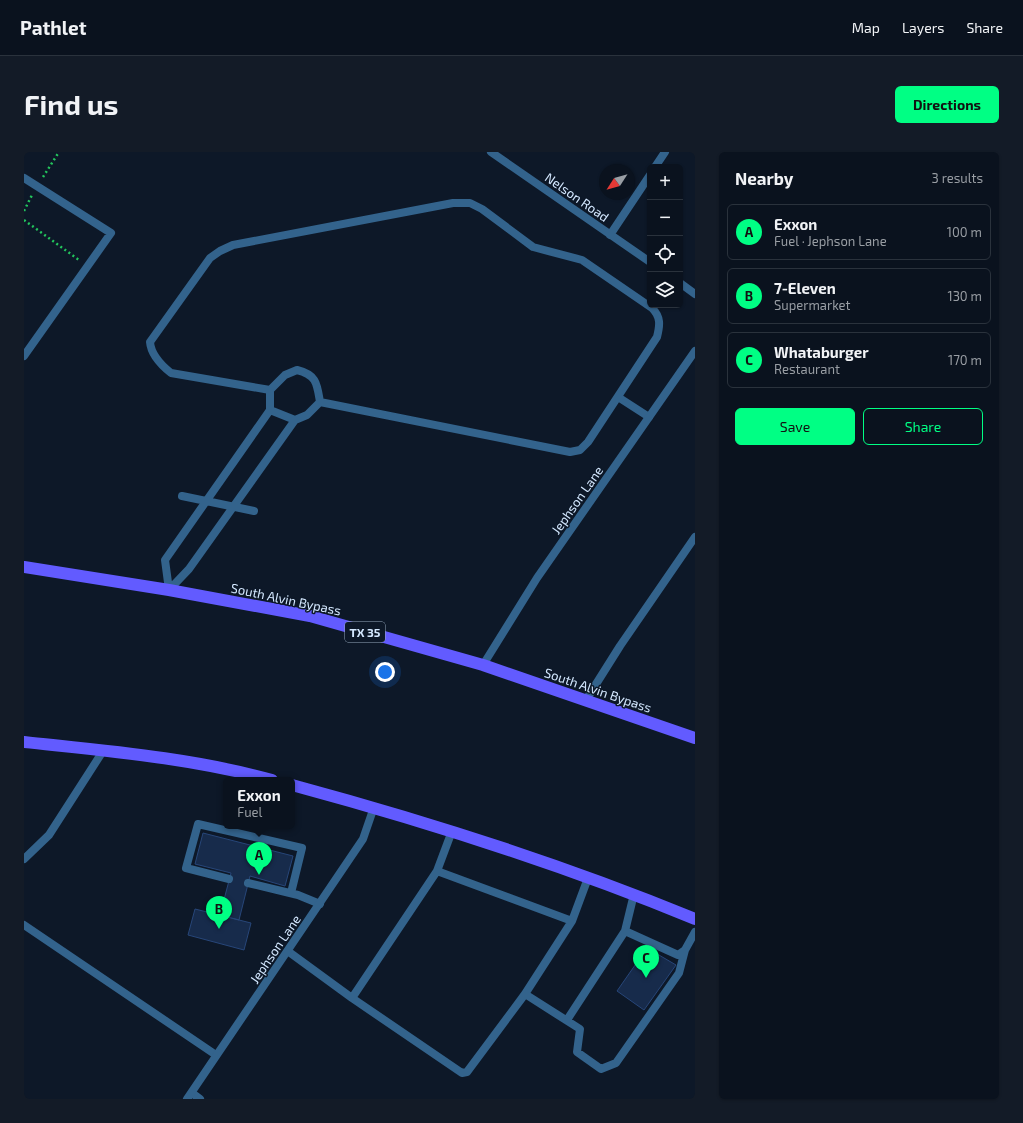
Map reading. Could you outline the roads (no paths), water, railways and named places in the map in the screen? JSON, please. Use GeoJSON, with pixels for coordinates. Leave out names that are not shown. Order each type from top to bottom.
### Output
{"type":"FeatureCollection","features":[{"type":"Feature","properties":{"kind":"main road","name":"South Alvin Bypass"},"geometry":{"type":"LineString","coordinates":[[24,568],[170,590],[310,616],[483,665],[695,738]]}},
{"type":"Feature","properties":{"kind":"main road"},"geometry":{"type":"LineString","coordinates":[[24,742],[103,751],[232,769],[252,777]]}},
{"type":"Feature","properties":{"kind":"main road"},"geometry":{"type":"LineString","coordinates":[[295,786],[452,830],[634,894],[695,919]]}},
{"type":"Feature","properties":{"kind":"street","name":"Nelson Road"},"geometry":{"type":"LineString","coordinates":[[491,152],[647,260]]}},
{"type":"Feature","properties":{"kind":"street"},"geometry":{"type":"LineString","coordinates":[[657,164],[665,152]]}},
{"type":"Feature","properties":{"kind":"street"},"geometry":{"type":"LineString","coordinates":[[24,178],[111,233],[24,356]]}},
{"type":"Feature","properties":{"kind":"street"},"geometry":{"type":"LineString","coordinates":[[610,235],[647,179]]}},
{"type":"Feature","properties":{"kind":"street"},"geometry":{"type":"LineString","coordinates":[[270,390],[171,373],[150,350],[150,342],[210,258],[220,251],[233,246],[454,202],[470,203],[482,209],[533,247],[582,260],[652,308],[659,315],[660,326],[657,337],[588,442],[580,450],[570,452],[320,402]]}},
{"type":"Feature","properties":{"kind":"street"},"geometry":{"type":"LineString","coordinates":[[683,285],[695,294]]}},
{"type":"Feature","properties":{"kind":"street","name":"Jephson Lane"},"geometry":{"type":"LineString","coordinates":[[483,665],[537,578],[695,351]]}},
{"type":"Feature","properties":{"kind":"street"},"geometry":{"type":"LineString","coordinates":[[170,590],[165,560],[270,410],[270,390],[285,375],[298,370],[309,373],[317,384],[320,402]]}},
{"type":"Feature","properties":{"kind":"street"},"geometry":{"type":"LineString","coordinates":[[618,397],[649,417]]}},
{"type":"Feature","properties":{"kind":"street"},"geometry":{"type":"LineString","coordinates":[[170,590],[189,569],[295,420],[307,415],[320,402]]}},
{"type":"Feature","properties":{"kind":"street"},"geometry":{"type":"LineString","coordinates":[[270,410],[295,420]]}},
{"type":"Feature","properties":{"kind":"street"},"geometry":{"type":"LineString","coordinates":[[182,496],[254,511]]}},
{"type":"Feature","properties":{"kind":"street"},"geometry":{"type":"LineString","coordinates":[[586,700],[620,646],[695,537]]}},
{"type":"Feature","properties":{"kind":"street"},"geometry":{"type":"LineString","coordinates":[[24,859],[49,835],[103,751]]}},
{"type":"Feature","properties":{"kind":"street","name":"Jephson Lane"},"geometry":{"type":"LineString","coordinates":[[190,1096],[216,1055],[289,952],[363,839],[374,808]]}},
{"type":"Feature","properties":{"kind":"street"},"geometry":{"type":"LineString","coordinates":[[227,876],[209,870],[186,868],[198,824],[218,833],[238,833],[302,848],[290,894]]}},
{"type":"Feature","properties":{"kind":"street"},"geometry":{"type":"LineString","coordinates":[[352,998],[437,871],[452,830]]}},
{"type":"Feature","properties":{"kind":"street"},"geometry":{"type":"LineString","coordinates":[[259,847],[261,838]]}},
{"type":"Feature","properties":{"kind":"street"},"geometry":{"type":"LineString","coordinates":[[275,851],[277,842]]}},
{"type":"Feature","properties":{"kind":"street"},"geometry":{"type":"LineString","coordinates":[[437,871],[572,920]]}},
{"type":"Feature","properties":{"kind":"street"},"geometry":{"type":"LineString","coordinates":[[289,952],[352,998],[462,1073],[467,1072],[525,994],[572,920],[588,878]]}},
{"type":"Feature","properties":{"kind":"street"},"geometry":{"type":"LineString","coordinates":[[250,881],[266,884],[320,904]]}},
{"type":"Feature","properties":{"kind":"street"},"geometry":{"type":"LineString","coordinates":[[567,1020],[626,932],[634,894]]}},
{"type":"Feature","properties":{"kind":"street"},"geometry":{"type":"LineString","coordinates":[[24,925],[216,1055]]}},
{"type":"Feature","properties":{"kind":"street"},"geometry":{"type":"LineString","coordinates":[[626,932],[678,955],[685,950]]}},
{"type":"Feature","properties":{"kind":"street"},"geometry":{"type":"LineString","coordinates":[[525,994],[580,1029],[577,1052],[601,1069],[616,1064],[679,973],[685,950],[695,932]]}},
{"type":"Feature","properties":{"kind":"street"},"geometry":{"type":"LineString","coordinates":[[190,1096],[200,1099]]}},
{"type":"Feature","properties":{"kind":"place","name":"Exxon"},"geometry":{"type":"Point","coordinates":[259,875]}},
{"type":"Feature","properties":{"kind":"place","name":"7-Eleven"},"geometry":{"type":"Point","coordinates":[219,929]}},
{"type":"Feature","properties":{"kind":"place","name":"Whataburger"},"geometry":{"type":"Point","coordinates":[646,978]}}]}
